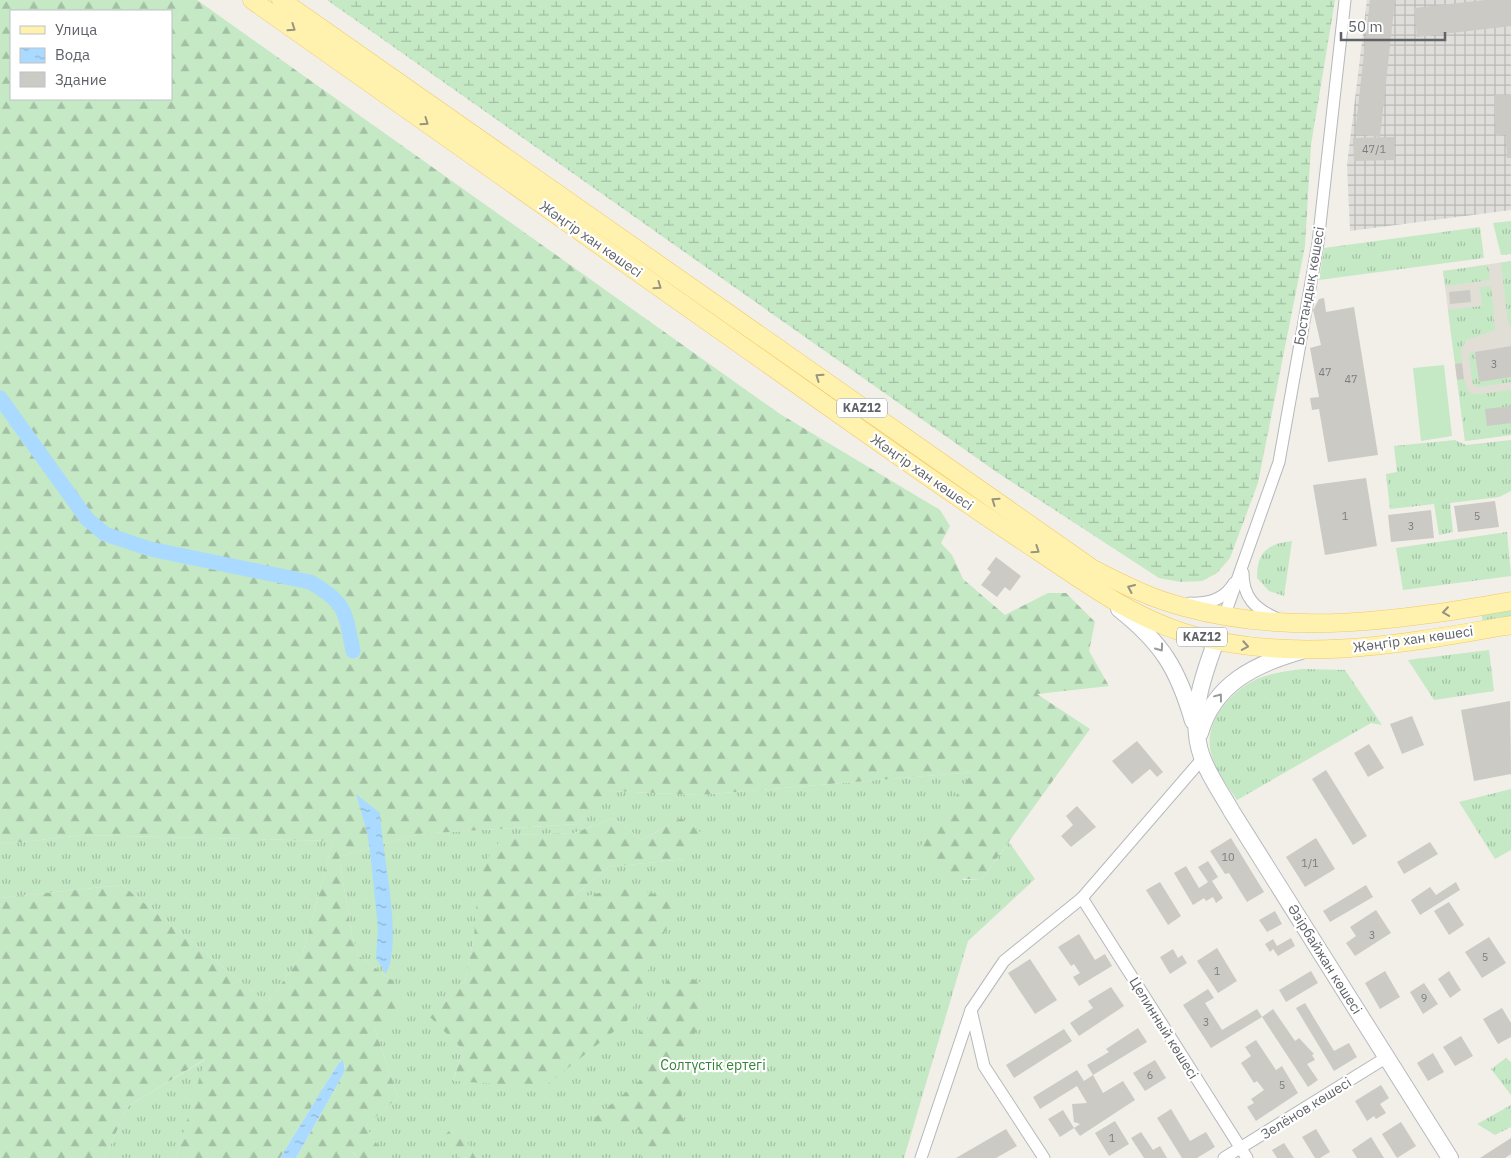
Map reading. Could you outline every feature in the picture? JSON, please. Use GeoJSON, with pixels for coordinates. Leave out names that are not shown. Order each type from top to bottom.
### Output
{"type":"FeatureCollection","features":[{"type":"Feature","properties":{"kind":"main road","name":"Жәңгір хан көшесі"},"geometry":{"type":"LineString","coordinates":[[252,0],[967,504],[1098,592],[1135,612],[1181,632],[1216,640],[1273,649],[1364,648],[1511,625]]}},
{"type":"Feature","properties":{"kind":"main road","name":"Жәңгір хан көшесі"},"geometry":{"type":"LineString","coordinates":[[281,0],[1093,570],[1132,589],[1164,601],[1224,617],[1305,625],[1374,622],[1511,602]]}},
{"type":"Feature","properties":{"kind":"main road"},"geometry":{"type":"LineString","coordinates":[[1098,592],[1137,624],[1156,643],[1172,665],[1184,692],[1198,740]]}},
{"type":"Feature","properties":{"kind":"main road"},"geometry":{"type":"LineString","coordinates":[[1467,609],[1471,632]]}},
{"type":"Feature","properties":{"kind":"main road"},"geometry":{"type":"LineString","coordinates":[[1198,740],[1197,699],[1224,617]]}},
{"type":"Feature","properties":{"kind":"main road"},"geometry":{"type":"LineString","coordinates":[[1198,740],[1208,712],[1227,686],[1240,676],[1270,661],[1309,649]]}},
{"type":"Feature","properties":{"kind":"main road","name":"Әзірбайжан көшесі"},"geometry":{"type":"LineString","coordinates":[[1198,740],[1202,758],[1232,812],[1450,1158]]}},
{"type":"Feature","properties":{"kind":"street","name":"Бостандық көшесі"},"geometry":{"type":"LineString","coordinates":[[1243,566],[1273,484],[1318,244],[1345,0]]}},
{"type":"Feature","properties":{"kind":"street"},"geometry":{"type":"LineString","coordinates":[[1164,601],[1201,603],[1218,600],[1230,590],[1243,566]]}},
{"type":"Feature","properties":{"kind":"street"},"geometry":{"type":"LineString","coordinates":[[1224,617],[1243,566]]}},
{"type":"Feature","properties":{"kind":"street"},"geometry":{"type":"LineString","coordinates":[[1243,566],[1243,582],[1248,599],[1260,611],[1277,619],[1305,625]]}},
{"type":"Feature","properties":{"kind":"street"},"geometry":{"type":"LineString","coordinates":[[921,1158],[971,1010],[1004,960],[1082,898],[1202,758]]}},
{"type":"Feature","properties":{"kind":"street","name":"Целинный көшесі"},"geometry":{"type":"LineString","coordinates":[[1082,898],[1244,1153]]}},
{"type":"Feature","properties":{"kind":"street"},"geometry":{"type":"LineString","coordinates":[[971,1010],[984,1066],[1044,1158]]}},
{"type":"Feature","properties":{"kind":"street","name":"Зелёнов көшесі"},"geometry":{"type":"LineString","coordinates":[[1224,1158],[1244,1153],[1387,1057]]}},
{"type":"Feature","properties":{"kind":"shaded area"},"geometry":{"type":"Polygon","coordinates":[[[1367,0],[1511,0],[1511,210],[1350,231],[1347,165],[1367,0]]]}},
{"type":"Feature","properties":{"kind":"shaded area"},"geometry":{"type":"Polygon","coordinates":[[[1511,261],[1511,435],[1465,441],[1443,271],[1511,261]]]}},
{"type":"Feature","properties":{"kind":"green space"},"geometry":{"type":"Polygon","coordinates":[[[0,0],[197,0],[780,414],[940,510],[950,526],[941,543],[952,555],[963,579],[1005,615],[1048,593],[1066,593],[1095,622],[1089,651],[1109,686],[1037,694],[1090,729],[982,879],[960,878],[945,873],[933,864],[919,848],[973,772],[699,795],[611,791],[577,824],[418,834],[339,857],[352,936],[359,956],[392,980],[408,1010],[374,1027],[398,1097],[366,1126],[385,1158],[359,1158],[353,1152],[349,1158],[296,1158],[345,1071],[344,1063],[338,1064],[280,1158],[176,1158],[205,1059],[127,1107],[105,1158],[0,1158],[0,898],[122,885],[267,1003],[302,956],[333,841],[83,835],[4,844],[0,842],[0,0]]]}},
{"type":"Feature","properties":{"kind":"green space"},"geometry":{"type":"Polygon","coordinates":[[[327,0],[1335,0],[1311,145],[1305,246],[1258,483],[1230,558],[1217,573],[1202,581],[1181,582],[1159,578],[998,473],[327,0]]]}},
{"type":"Feature","properties":{"kind":"green space"},"geometry":{"type":"Polygon","coordinates":[[[1511,221],[1511,254],[1501,255],[1493,223],[1511,221]]]}},
{"type":"Feature","properties":{"kind":"green space"},"geometry":{"type":"Polygon","coordinates":[[[1480,227],[1484,258],[1319,280],[1324,248],[1480,227]]]}},
{"type":"Feature","properties":{"kind":"green space"},"geometry":{"type":"Polygon","coordinates":[[[1511,261],[1511,328],[1508,322],[1501,263],[1511,261]]]}},
{"type":"Feature","properties":{"kind":"green space"},"geometry":{"type":"Polygon","coordinates":[[[1488,265],[1490,280],[1445,286],[1443,271],[1488,265]]]}},
{"type":"Feature","properties":{"kind":"green space"},"geometry":{"type":"Polygon","coordinates":[[[1491,286],[1495,330],[1466,340],[1461,350],[1462,363],[1455,364],[1448,310],[1482,306],[1480,287],[1491,286]]]}},
{"type":"Feature","properties":{"kind":"green space"},"geometry":{"type":"Polygon","coordinates":[[[1475,352],[1479,382],[1511,377],[1511,382],[1479,387],[1473,384],[1469,358],[1470,353],[1475,352]]]}},
{"type":"Feature","properties":{"kind":"green space"},"geometry":{"type":"Polygon","coordinates":[[[1444,365],[1452,436],[1421,441],[1413,368],[1444,365]]]}},
{"type":"Feature","properties":{"kind":"green space"},"geometry":{"type":"Polygon","coordinates":[[[1464,379],[1467,390],[1473,394],[1511,390],[1511,435],[1465,441],[1457,380],[1464,379]]]}},
{"type":"Feature","properties":{"kind":"green space"},"geometry":{"type":"Polygon","coordinates":[[[1455,440],[1466,445],[1511,440],[1511,491],[1499,497],[1450,503],[1453,532],[1439,535],[1434,504],[1390,509],[1386,474],[1397,472],[1394,446],[1455,440]]]}},
{"type":"Feature","properties":{"kind":"green space"},"geometry":{"type":"Polygon","coordinates":[[[1507,532],[1511,576],[1403,590],[1396,548],[1507,532]]]}},
{"type":"Feature","properties":{"kind":"green space"},"geometry":{"type":"Polygon","coordinates":[[[1292,541],[1284,596],[1269,591],[1257,578],[1257,569],[1261,556],[1270,547],[1292,541]]]}},
{"type":"Feature","properties":{"kind":"green space"},"geometry":{"type":"Polygon","coordinates":[[[1511,609],[1511,617],[1483,621],[1481,614],[1511,609]]]}},
{"type":"Feature","properties":{"kind":"green space"},"geometry":{"type":"Polygon","coordinates":[[[1489,650],[1494,691],[1434,700],[1408,660],[1489,650]]]}},
{"type":"Feature","properties":{"kind":"green space"},"geometry":{"type":"Polygon","coordinates":[[[1303,669],[1345,670],[1382,725],[1371,723],[1237,800],[1218,771],[1211,753],[1211,730],[1215,719],[1229,700],[1247,684],[1268,675],[1303,669]]]}},
{"type":"Feature","properties":{"kind":"green space","name":"Солтүстік ертегі"},"geometry":{"type":"Polygon","coordinates":[[[973,772],[963,880],[982,879],[1009,842],[1035,879],[968,941],[904,1158],[348,1158],[353,1152],[356,1156],[366,1126],[398,1097],[374,1027],[392,980],[359,956],[352,936],[339,857],[418,834],[577,824],[610,791],[699,795],[973,772]],[[614,818],[574,833],[504,835],[474,937],[465,981],[431,1017],[463,1050],[453,1080],[567,902],[608,867],[686,859],[681,818],[642,840],[614,818]]]}},
{"type":"Feature","properties":{"kind":"green space"},"geometry":{"type":"Polygon","coordinates":[[[1511,789],[1511,850],[1495,859],[1459,802],[1511,789]]]}},
{"type":"Feature","properties":{"kind":"green space"},"geometry":{"type":"Polygon","coordinates":[[[614,818],[642,840],[681,818],[703,834],[686,859],[608,867],[568,901],[618,888],[679,898],[627,1021],[544,1087],[453,1081],[463,1050],[430,1017],[465,981],[474,937],[479,871],[504,835],[574,833],[614,818]]]}},
{"type":"Feature","properties":{"kind":"green space"},"geometry":{"type":"Polygon","coordinates":[[[83,835],[333,841],[302,956],[267,1003],[122,885],[0,898],[0,842],[4,844],[83,835]]]}},
{"type":"Feature","properties":{"kind":"green space"},"geometry":{"type":"Polygon","coordinates":[[[673,970],[704,984],[702,1019],[678,1068],[685,1126],[644,1158],[641,1158],[640,1130],[591,1121],[648,1074],[637,1039],[673,970]]]}},
{"type":"Feature","properties":{"kind":"green space"},"geometry":{"type":"Polygon","coordinates":[[[1506,1058],[1511,1062],[1511,1095],[1491,1069],[1506,1058]]]}},
{"type":"Feature","properties":{"kind":"green space"},"geometry":{"type":"Polygon","coordinates":[[[206,1059],[176,1158],[105,1158],[127,1107],[206,1059]]]}},
{"type":"Feature","properties":{"kind":"green space"},"geometry":{"type":"Polygon","coordinates":[[[1511,1105],[1511,1127],[1495,1135],[1477,1124],[1511,1105]]]}},
{"type":"Feature","properties":{"kind":"green space"},"geometry":{"type":"Polygon","coordinates":[[[457,1123],[476,1158],[460,1158],[445,1135],[457,1123]]]}},
{"type":"Feature","properties":{"kind":"water"},"geometry":{"type":"Polygon","coordinates":[[[356,794],[380,813],[393,920],[391,959],[386,974],[376,958],[378,928],[370,851],[367,832],[356,794]]]}},
{"type":"Feature","properties":{"kind":"water"},"geometry":{"type":"Polygon","coordinates":[[[343,1060],[345,1071],[296,1158],[280,1158],[338,1064],[343,1060]]]}},
{"type":"Feature","properties":{"kind":"building"},"geometry":{"type":"Polygon","coordinates":[[[1370,0],[1395,0],[1380,137],[1355,134],[1370,0]]]}},
{"type":"Feature","properties":{"kind":"building"},"geometry":{"type":"Polygon","coordinates":[[[1485,0],[1511,0],[1511,26],[1417,37],[1414,8],[1485,0]]]}},
{"type":"Feature","properties":{"kind":"building"},"geometry":{"type":"Polygon","coordinates":[[[1494,95],[1511,95],[1511,158],[1507,158],[1506,135],[1496,136],[1494,95]]]}},
{"type":"Feature","properties":{"kind":"building"},"geometry":{"type":"Polygon","coordinates":[[[1394,137],[1395,160],[1354,161],[1353,138],[1394,137]]]}},
{"type":"Feature","properties":{"kind":"building"},"geometry":{"type":"Polygon","coordinates":[[[1470,290],[1471,302],[1450,304],[1449,292],[1470,290]]]}},
{"type":"Feature","properties":{"kind":"building"},"geometry":{"type":"Polygon","coordinates":[[[1324,298],[1326,312],[1354,307],[1378,455],[1328,462],[1319,409],[1312,410],[1310,398],[1319,397],[1310,348],[1321,345],[1313,310],[1319,299],[1324,298]]]}},
{"type":"Feature","properties":{"kind":"building"},"geometry":{"type":"Polygon","coordinates":[[[1511,346],[1511,377],[1479,382],[1475,352],[1511,346]]]}},
{"type":"Feature","properties":{"kind":"building"},"geometry":{"type":"Polygon","coordinates":[[[1462,363],[1464,379],[1457,380],[1455,364],[1462,363]]]}},
{"type":"Feature","properties":{"kind":"building"},"geometry":{"type":"Polygon","coordinates":[[[1511,406],[1511,423],[1487,426],[1485,409],[1511,406]]]}},
{"type":"Feature","properties":{"kind":"building"},"geometry":{"type":"Polygon","coordinates":[[[1366,478],[1377,546],[1325,555],[1313,485],[1366,478]]]}},
{"type":"Feature","properties":{"kind":"building"},"geometry":{"type":"Polygon","coordinates":[[[1495,501],[1499,527],[1458,532],[1454,506],[1495,501]]]}},
{"type":"Feature","properties":{"kind":"building"},"geometry":{"type":"Polygon","coordinates":[[[1431,510],[1434,538],[1391,542],[1388,515],[1431,510]]]}},
{"type":"Feature","properties":{"kind":"building"},"geometry":{"type":"Polygon","coordinates":[[[996,557],[1021,576],[1010,591],[1005,587],[997,597],[981,585],[991,572],[987,569],[996,557]]]}},
{"type":"Feature","properties":{"kind":"building"},"geometry":{"type":"Polygon","coordinates":[[[1510,701],[1511,774],[1474,781],[1461,710],[1510,701]]]}},
{"type":"Feature","properties":{"kind":"building"},"geometry":{"type":"Polygon","coordinates":[[[1412,716],[1424,745],[1402,754],[1390,724],[1412,716]]]}},
{"type":"Feature","properties":{"kind":"building"},"geometry":{"type":"Polygon","coordinates":[[[1137,741],[1163,772],[1157,777],[1150,769],[1132,784],[1112,761],[1137,741]]]}},
{"type":"Feature","properties":{"kind":"building"},"geometry":{"type":"Polygon","coordinates":[[[1369,744],[1384,768],[1368,777],[1354,753],[1369,744]]]}},
{"type":"Feature","properties":{"kind":"building"},"geometry":{"type":"Polygon","coordinates":[[[1326,770],[1367,836],[1353,845],[1312,779],[1326,770]]]}},
{"type":"Feature","properties":{"kind":"building"},"geometry":{"type":"Polygon","coordinates":[[[1077,806],[1096,827],[1071,847],[1061,836],[1073,825],[1066,816],[1077,806]]]}},
{"type":"Feature","properties":{"kind":"building"},"geometry":{"type":"Polygon","coordinates":[[[1231,838],[1264,892],[1247,902],[1229,873],[1225,874],[1210,851],[1231,838]]]}},
{"type":"Feature","properties":{"kind":"building"},"geometry":{"type":"Polygon","coordinates":[[[1316,838],[1335,869],[1305,887],[1286,857],[1316,838]]]}},
{"type":"Feature","properties":{"kind":"building"},"geometry":{"type":"Polygon","coordinates":[[[1430,842],[1438,854],[1404,874],[1397,862],[1430,842]]]}},
{"type":"Feature","properties":{"kind":"building"},"geometry":{"type":"Polygon","coordinates":[[[1208,861],[1218,877],[1212,881],[1223,898],[1216,903],[1213,897],[1206,901],[1204,898],[1193,905],[1174,873],[1186,866],[1199,888],[1208,882],[1198,867],[1208,861]]]}},
{"type":"Feature","properties":{"kind":"building"},"geometry":{"type":"Polygon","coordinates":[[[1160,882],[1181,916],[1168,925],[1146,890],[1160,882]]]}},
{"type":"Feature","properties":{"kind":"building"},"geometry":{"type":"Polygon","coordinates":[[[1456,882],[1460,890],[1420,915],[1411,900],[1430,887],[1436,895],[1456,882]]]}},
{"type":"Feature","properties":{"kind":"building"},"geometry":{"type":"Polygon","coordinates":[[[1366,885],[1373,897],[1330,922],[1323,911],[1366,885]]]}},
{"type":"Feature","properties":{"kind":"building"},"geometry":{"type":"Polygon","coordinates":[[[1449,902],[1464,925],[1449,935],[1434,911],[1449,902]]]}},
{"type":"Feature","properties":{"kind":"building"},"geometry":{"type":"Polygon","coordinates":[[[1376,910],[1391,933],[1355,956],[1346,943],[1356,936],[1350,927],[1376,910]]]}},
{"type":"Feature","properties":{"kind":"building"},"geometry":{"type":"Polygon","coordinates":[[[1275,911],[1282,924],[1267,932],[1259,920],[1275,911]]]}},
{"type":"Feature","properties":{"kind":"building"},"geometry":{"type":"Polygon","coordinates":[[[1079,934],[1095,960],[1105,954],[1112,966],[1079,986],[1073,977],[1080,973],[1074,964],[1071,966],[1058,947],[1079,934]]]}},
{"type":"Feature","properties":{"kind":"building"},"geometry":{"type":"Polygon","coordinates":[[[1489,937],[1506,963],[1482,978],[1465,952],[1489,937]]]}},
{"type":"Feature","properties":{"kind":"building"},"geometry":{"type":"Polygon","coordinates":[[[1291,938],[1295,946],[1278,956],[1273,949],[1270,952],[1265,944],[1273,939],[1277,946],[1291,938]]]}},
{"type":"Feature","properties":{"kind":"building"},"geometry":{"type":"Polygon","coordinates":[[[1217,948],[1237,981],[1218,993],[1197,961],[1217,948]]]}},
{"type":"Feature","properties":{"kind":"building"},"geometry":{"type":"Polygon","coordinates":[[[1173,949],[1178,958],[1182,955],[1187,963],[1170,974],[1160,957],[1173,949]]]}},
{"type":"Feature","properties":{"kind":"building"},"geometry":{"type":"Polygon","coordinates":[[[1030,959],[1057,1000],[1035,1014],[1008,973],[1030,959]]]}},
{"type":"Feature","properties":{"kind":"building"},"geometry":{"type":"Polygon","coordinates":[[[1311,971],[1318,983],[1286,1002],[1279,990],[1311,971]]]}},
{"type":"Feature","properties":{"kind":"building"},"geometry":{"type":"Polygon","coordinates":[[[1385,971],[1400,997],[1380,1009],[1365,983],[1385,971]]]}},
{"type":"Feature","properties":{"kind":"building"},"geometry":{"type":"Polygon","coordinates":[[[1449,971],[1461,990],[1450,998],[1438,979],[1449,971]]]}},
{"type":"Feature","properties":{"kind":"building"},"geometry":{"type":"Polygon","coordinates":[[[1424,983],[1438,1004],[1423,1014],[1410,992],[1424,983]]]}},
{"type":"Feature","properties":{"kind":"building"},"geometry":{"type":"Polygon","coordinates":[[[1111,987],[1124,1006],[1079,1036],[1070,1023],[1093,1008],[1088,1001],[1111,987]]]}},
{"type":"Feature","properties":{"kind":"building"},"geometry":{"type":"Polygon","coordinates":[[[1208,989],[1214,998],[1205,1003],[1222,1030],[1257,1009],[1262,1017],[1211,1048],[1183,1005],[1208,989]]]}},
{"type":"Feature","properties":{"kind":"building"},"geometry":{"type":"Polygon","coordinates":[[[1305,1003],[1334,1051],[1349,1043],[1357,1057],[1334,1071],[1296,1008],[1305,1003]]]}},
{"type":"Feature","properties":{"kind":"building"},"geometry":{"type":"Polygon","coordinates":[[[1502,1008],[1511,1023],[1511,1037],[1498,1044],[1483,1019],[1502,1008]]]}},
{"type":"Feature","properties":{"kind":"building"},"geometry":{"type":"Polygon","coordinates":[[[1273,1009],[1295,1041],[1299,1038],[1314,1054],[1312,1055],[1315,1060],[1307,1064],[1318,1080],[1308,1087],[1262,1017],[1273,1009]]]}},
{"type":"Feature","properties":{"kind":"building"},"geometry":{"type":"Polygon","coordinates":[[[1138,1028],[1147,1042],[1093,1075],[1087,1065],[1109,1052],[1106,1049],[1138,1028]]]}},
{"type":"Feature","properties":{"kind":"building"},"geometry":{"type":"Polygon","coordinates":[[[1064,1029],[1072,1041],[1014,1078],[1006,1065],[1064,1029]]]}},
{"type":"Feature","properties":{"kind":"building"},"geometry":{"type":"Polygon","coordinates":[[[1461,1036],[1473,1056],[1455,1066],[1443,1047],[1461,1036]]]}},
{"type":"Feature","properties":{"kind":"building"},"geometry":{"type":"Polygon","coordinates":[[[1256,1040],[1276,1070],[1282,1066],[1298,1093],[1256,1121],[1247,1107],[1254,1103],[1251,1099],[1264,1090],[1257,1081],[1254,1083],[1241,1063],[1251,1056],[1245,1047],[1256,1040]]]}},
{"type":"Feature","properties":{"kind":"building"},"geometry":{"type":"Polygon","coordinates":[[[1433,1053],[1444,1072],[1428,1081],[1417,1063],[1433,1053]]]}},
{"type":"Feature","properties":{"kind":"building"},"geometry":{"type":"Polygon","coordinates":[[[1155,1060],[1166,1078],[1145,1091],[1133,1073],[1155,1060]]]}},
{"type":"Feature","properties":{"kind":"building"},"geometry":{"type":"Polygon","coordinates":[[[1077,1070],[1084,1081],[1093,1075],[1103,1093],[1123,1081],[1135,1100],[1080,1136],[1074,1128],[1080,1124],[1074,1122],[1072,1104],[1087,1103],[1077,1086],[1040,1109],[1033,1097],[1077,1070]]]}},
{"type":"Feature","properties":{"kind":"building"},"geometry":{"type":"Polygon","coordinates":[[[1381,1085],[1389,1098],[1380,1104],[1386,1113],[1376,1119],[1374,1116],[1367,1121],[1355,1101],[1381,1085]]]}},
{"type":"Feature","properties":{"kind":"building"},"geometry":{"type":"Polygon","coordinates":[[[1171,1109],[1190,1141],[1206,1132],[1215,1147],[1197,1158],[1182,1158],[1157,1118],[1171,1109]]]}},
{"type":"Feature","properties":{"kind":"building"},"geometry":{"type":"Polygon","coordinates":[[[1063,1110],[1074,1128],[1060,1137],[1048,1119],[1063,1110]]]}},
{"type":"Feature","properties":{"kind":"building"},"geometry":{"type":"Polygon","coordinates":[[[1115,1121],[1129,1144],[1109,1156],[1095,1133],[1115,1121]]]}},
{"type":"Feature","properties":{"kind":"building"},"geometry":{"type":"Polygon","coordinates":[[[1401,1122],[1416,1146],[1397,1158],[1382,1134],[1401,1122]]]}},
{"type":"Feature","properties":{"kind":"building"},"geometry":{"type":"Polygon","coordinates":[[[1006,1129],[1017,1146],[996,1158],[956,1158],[1006,1129]]]}},
{"type":"Feature","properties":{"kind":"building"},"geometry":{"type":"Polygon","coordinates":[[[1316,1129],[1330,1152],[1320,1158],[1315,1158],[1302,1137],[1316,1129]]]}},
{"type":"Feature","properties":{"kind":"building"},"geometry":{"type":"Polygon","coordinates":[[[1141,1132],[1153,1150],[1160,1146],[1167,1158],[1144,1158],[1131,1138],[1141,1132]]]}},
{"type":"Feature","properties":{"kind":"building"},"geometry":{"type":"Polygon","coordinates":[[[1371,1137],[1384,1158],[1357,1158],[1352,1150],[1371,1137]]]}},
{"type":"Feature","properties":{"kind":"building"},"geometry":{"type":"Polygon","coordinates":[[[1511,1138],[1511,1154],[1505,1158],[1480,1158],[1511,1138]]]}},
{"type":"Feature","properties":{"kind":"building"},"geometry":{"type":"Polygon","coordinates":[[[1284,1143],[1294,1158],[1277,1158],[1272,1150],[1284,1143]]]}},
{"type":"Feature","properties":{"kind":"waterway"},"geometry":{"type":"LineString","coordinates":[[0,398],[87,519],[105,534],[150,549],[310,582],[322,589],[338,603],[346,618],[353,651]]}}]}
